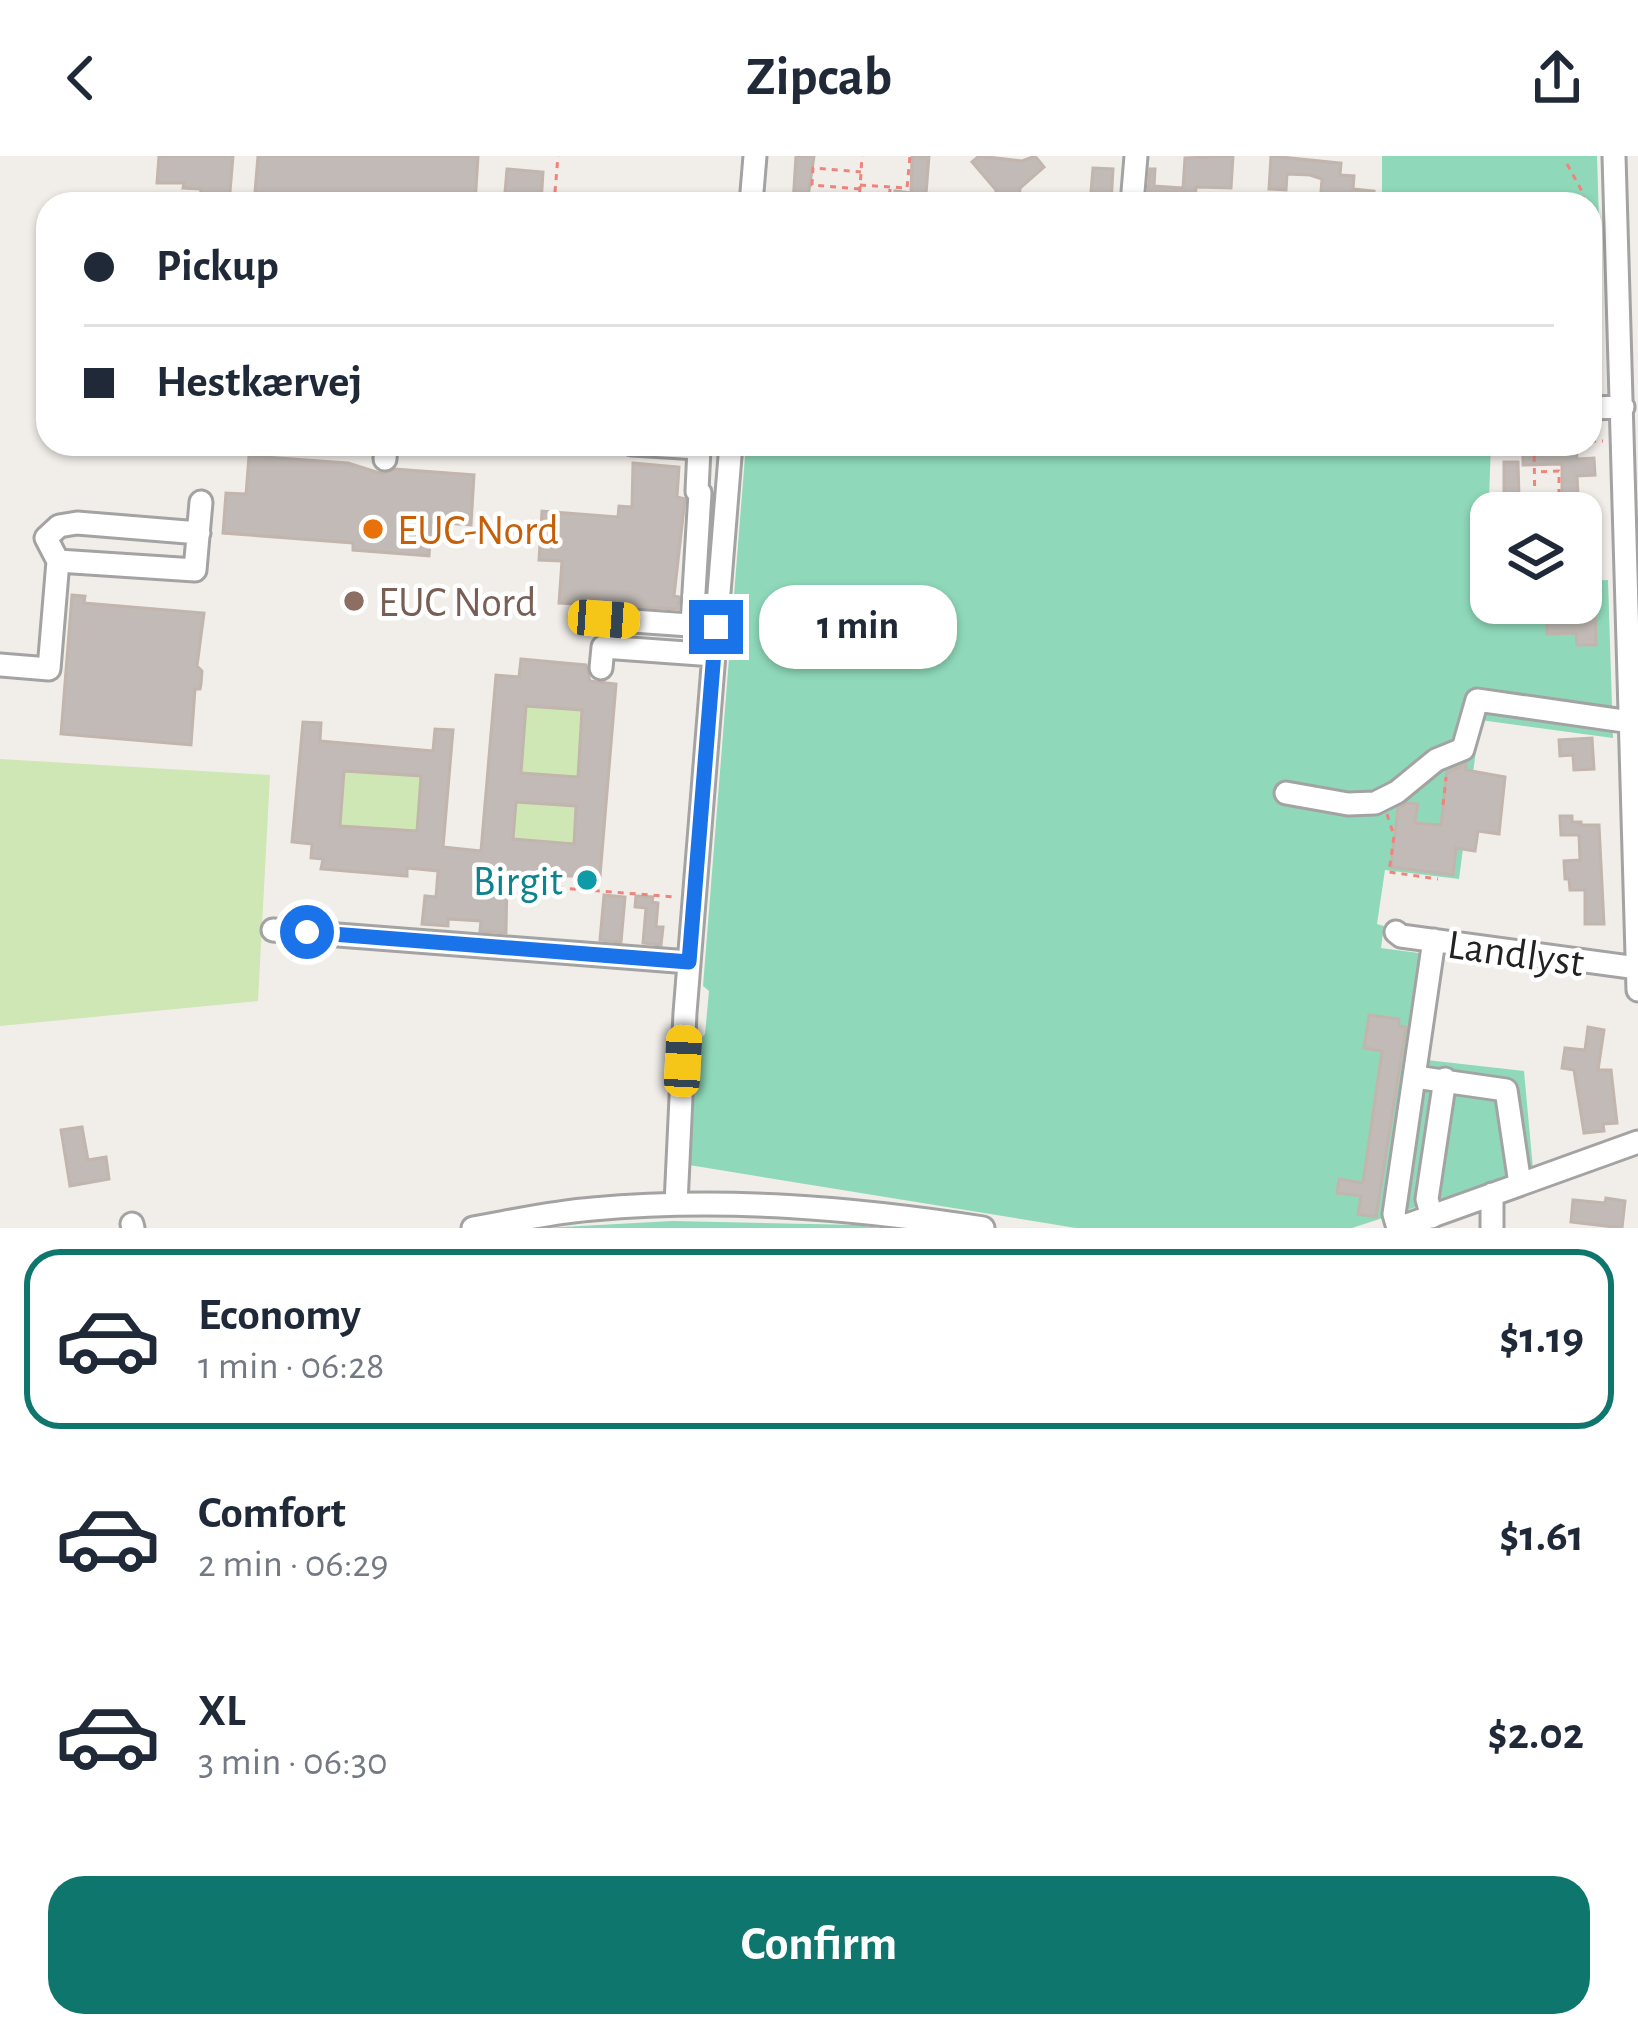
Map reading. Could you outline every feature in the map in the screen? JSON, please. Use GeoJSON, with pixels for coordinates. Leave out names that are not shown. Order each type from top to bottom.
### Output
{"type":"FeatureCollection","features":[{"type":"Feature","properties":{"kind":"street"},"geometry":{"type":"LineString","coordinates":[[752,192],[755,156]]}},
{"type":"Feature","properties":{"kind":"street"},"geometry":{"type":"LineString","coordinates":[[1133,192],[1136,156]]}},
{"type":"Feature","properties":{"kind":"street"},"geometry":{"type":"LineString","coordinates":[[1614,156],[1627,217],[1623,407],[1638,991]]}},
{"type":"Feature","properties":{"kind":"street"},"geometry":{"type":"LineString","coordinates":[[1602,408],[1623,407]]}},
{"type":"Feature","properties":{"kind":"street"},"geometry":{"type":"LineString","coordinates":[[692,625],[699,456]]}},
{"type":"Feature","properties":{"kind":"street"},"geometry":{"type":"LineString","coordinates":[[676,1204],[689,962],[730,456]]}},
{"type":"Feature","properties":{"kind":"street"},"geometry":{"type":"LineString","coordinates":[[58,561],[195,570],[201,502]]}},
{"type":"Feature","properties":{"kind":"street"},"geometry":{"type":"LineString","coordinates":[[0,664],[49,669],[58,561],[46,538],[59,526],[76,523],[199,532]]}},
{"type":"Feature","properties":{"kind":"street"},"geometry":{"type":"LineString","coordinates":[[604,619],[716,627]]}},
{"type":"Feature","properties":{"kind":"street"},"geometry":{"type":"LineString","coordinates":[[601,668],[603,647],[714,655]]}},
{"type":"Feature","properties":{"kind":"street"},"geometry":{"type":"LineString","coordinates":[[1286,793],[1348,804],[1382,801],[1465,747],[1472,705],[1479,699],[1634,722]]}},
{"type":"Feature","properties":{"kind":"street"},"geometry":{"type":"LineString","coordinates":[[273,929],[689,962]]}},
{"type":"Feature","properties":{"kind":"street","name":"Landlyst"},"geometry":{"type":"LineString","coordinates":[[1396,932],[1637,968]]}},
{"type":"Feature","properties":{"kind":"street"},"geometry":{"type":"LineString","coordinates":[[1435,940],[1394,1214],[1402,1227],[1638,1142]]}},
{"type":"Feature","properties":{"kind":"street"},"geometry":{"type":"LineString","coordinates":[[1415,1077],[1506,1090],[1520,1184]]}},
{"type":"Feature","properties":{"kind":"street"},"geometry":{"type":"LineString","coordinates":[[1432,1216],[1426,1199],[1444,1079]]}},
{"type":"Feature","properties":{"kind":"street"},"geometry":{"type":"LineString","coordinates":[[1406,1136],[1437,1129]]}},
{"type":"Feature","properties":{"kind":"street"},"geometry":{"type":"LineString","coordinates":[[1398,1187],[1429,1180]]}},
{"type":"Feature","properties":{"kind":"street"},"geometry":{"type":"LineString","coordinates":[[1492,1194],[1492,1228]]}},
{"type":"Feature","properties":{"kind":"street"},"geometry":{"type":"LineString","coordinates":[[473,1228],[589,1209],[676,1204],[844,1209],[983,1228]]}},
{"type":"Feature","properties":{"kind":"path"},"geometry":{"type":"LineString","coordinates":[[555,192],[558,156]]}},
{"type":"Feature","properties":{"kind":"path"},"geometry":{"type":"LineString","coordinates":[[860,192],[862,156]]}},
{"type":"Feature","properties":{"kind":"path"},"geometry":{"type":"LineString","coordinates":[[861,172],[813,169],[812,185],[908,188],[910,156]]}},
{"type":"Feature","properties":{"kind":"path"},"geometry":{"type":"LineString","coordinates":[[1567,164],[1582,192]]}},
{"type":"Feature","properties":{"kind":"path"},"geometry":{"type":"LineString","coordinates":[[891,187],[891,192]]}},
{"type":"Feature","properties":{"kind":"path"},"geometry":{"type":"LineString","coordinates":[[1534,456],[1535,492]]}},
{"type":"Feature","properties":{"kind":"path"},"geometry":{"type":"LineString","coordinates":[[1534,472],[1558,471],[1559,492]]}},
{"type":"Feature","properties":{"kind":"path"},"geometry":{"type":"LineString","coordinates":[[1443,806],[1446,756]]}},
{"type":"Feature","properties":{"kind":"path"},"geometry":{"type":"LineString","coordinates":[[1382,801],[1394,836],[1389,872],[1438,879]]}},
{"type":"Feature","properties":{"kind":"path"},"geometry":{"type":"LineString","coordinates":[[522,885],[694,898]]}},
{"type":"Feature","properties":{"kind":"green space"},"geometry":{"type":"Polygon","coordinates":[[[1382,156],[1597,156],[1598,192],[1382,192],[1382,156]]]}},
{"type":"Feature","properties":{"kind":"green space"},"geometry":{"type":"Polygon","coordinates":[[[745,456],[1491,456],[1489,492],[1470,492],[1470,624],[1602,624],[1602,580],[1608,580],[1613,738],[1480,720],[1459,879],[1385,870],[1377,924],[1384,926],[1381,948],[1426,954],[1409,1058],[1524,1071],[1533,1169],[1352,1228],[1076,1228],[689,1165],[699,1040],[705,1034],[709,991],[703,986],[745,456]]]}},
{"type":"Feature","properties":{"kind":"green space"},"geometry":{"type":"Polygon","coordinates":[[[522,706],[582,710],[578,777],[518,773],[522,706]]]}},
{"type":"Feature","properties":{"kind":"green space"},"geometry":{"type":"Polygon","coordinates":[[[0,759],[270,775],[258,1001],[0,1026],[0,759]]]}},
{"type":"Feature","properties":{"kind":"green space"},"geometry":{"type":"Polygon","coordinates":[[[344,771],[422,776],[418,831],[330,825],[344,771]]]}},
{"type":"Feature","properties":{"kind":"green space"},"geometry":{"type":"Polygon","coordinates":[[[516,802],[576,806],[574,844],[513,839],[516,802]]]}},
{"type":"Feature","properties":{"kind":"green space"},"geometry":{"type":"Polygon","coordinates":[[[672,1221],[857,1225],[880,1228],[544,1228],[672,1221]]]}},
{"type":"Feature","properties":{"kind":"building"},"geometry":{"type":"Polygon","coordinates":[[[159,156],[233,156],[230,192],[157,183],[159,156]]]}},
{"type":"Feature","properties":{"kind":"building"},"geometry":{"type":"Polygon","coordinates":[[[258,156],[478,156],[476,192],[255,192],[258,156]]]}},
{"type":"Feature","properties":{"kind":"building"},"geometry":{"type":"Polygon","coordinates":[[[796,156],[814,156],[809,192],[794,192],[796,156]]]}},
{"type":"Feature","properties":{"kind":"building"},"geometry":{"type":"Polygon","coordinates":[[[912,156],[929,156],[926,192],[911,192],[912,156]]]}},
{"type":"Feature","properties":{"kind":"building"},"geometry":{"type":"Polygon","coordinates":[[[979,156],[1022,161],[1035,156],[1044,167],[1020,192],[996,192],[972,162],[979,156]]]}},
{"type":"Feature","properties":{"kind":"building"},"geometry":{"type":"Polygon","coordinates":[[[1233,156],[1231,188],[1148,192],[1150,169],[1155,169],[1154,186],[1183,188],[1185,158],[1233,156]]]}},
{"type":"Feature","properties":{"kind":"building"},"geometry":{"type":"Polygon","coordinates":[[[1271,156],[1341,163],[1340,175],[1354,176],[1353,189],[1374,191],[1321,192],[1322,179],[1287,174],[1286,190],[1269,189],[1271,156]]]}},
{"type":"Feature","properties":{"kind":"building"},"geometry":{"type":"Polygon","coordinates":[[[1093,168],[1113,169],[1112,192],[1091,192],[1093,168]]]}},
{"type":"Feature","properties":{"kind":"building"},"geometry":{"type":"Polygon","coordinates":[[[507,169],[543,172],[542,192],[505,192],[507,169]]]}},
{"type":"Feature","properties":{"kind":"building"},"geometry":{"type":"Polygon","coordinates":[[[249,456],[348,463],[383,474],[395,469],[474,475],[471,525],[431,522],[429,556],[353,550],[353,543],[223,533],[226,493],[246,494],[249,456]]]}},
{"type":"Feature","properties":{"kind":"building"},"geometry":{"type":"Polygon","coordinates":[[[1523,456],[1594,458],[1595,475],[1577,476],[1578,492],[1562,492],[1562,464],[1523,465],[1523,456]]]}},
{"type":"Feature","properties":{"kind":"building"},"geometry":{"type":"Polygon","coordinates":[[[1504,462],[1518,462],[1519,492],[1504,492],[1504,462]]]}},
{"type":"Feature","properties":{"kind":"building"},"geometry":{"type":"Polygon","coordinates":[[[633,463],[679,467],[677,497],[685,499],[674,596],[679,597],[678,609],[559,603],[562,561],[539,560],[542,511],[618,517],[619,506],[632,507],[633,463]]]}},
{"type":"Feature","properties":{"kind":"building"},"geometry":{"type":"Polygon","coordinates":[[[72,595],[85,596],[84,603],[204,613],[197,666],[202,671],[201,684],[195,689],[191,745],[61,734],[72,595]]]}},
{"type":"Feature","properties":{"kind":"building"},"geometry":{"type":"Polygon","coordinates":[[[1547,624],[1595,624],[1596,645],[1577,645],[1576,633],[1547,634],[1547,624]]]}},
{"type":"Feature","properties":{"kind":"building"},"geometry":{"type":"Polygon","coordinates":[[[521,659],[586,665],[590,681],[616,684],[600,876],[549,876],[548,886],[530,885],[531,875],[507,873],[506,933],[480,931],[481,921],[448,919],[448,926],[422,924],[425,896],[436,897],[438,871],[407,868],[407,876],[321,869],[323,859],[311,858],[312,844],[292,842],[303,722],[321,723],[320,741],[433,751],[435,729],[453,730],[443,847],[481,851],[496,675],[519,677],[521,659]],[[526,706],[521,773],[578,777],[582,710],[526,706]],[[344,771],[340,826],[417,831],[421,776],[344,771]],[[516,802],[513,839],[574,844],[576,806],[516,802]]]}},
{"type":"Feature","properties":{"kind":"building"},"geometry":{"type":"Polygon","coordinates":[[[1592,738],[1594,769],[1574,770],[1573,755],[1560,756],[1559,740],[1592,738]]]}},
{"type":"Feature","properties":{"kind":"building"},"geometry":{"type":"Polygon","coordinates":[[[1466,764],[1466,770],[1505,777],[1499,834],[1478,831],[1475,851],[1456,848],[1453,875],[1391,867],[1398,808],[1418,804],[1415,823],[1441,825],[1447,772],[1466,764]]]}},
{"type":"Feature","properties":{"kind":"building"},"geometry":{"type":"Polygon","coordinates":[[[1560,816],[1572,816],[1572,822],[1581,825],[1599,825],[1604,924],[1585,924],[1585,890],[1570,890],[1569,879],[1565,879],[1564,861],[1580,860],[1579,835],[1561,835],[1560,816]]]}},
{"type":"Feature","properties":{"kind":"building"},"geometry":{"type":"Polygon","coordinates":[[[604,895],[625,897],[621,942],[600,940],[604,895]]]}},
{"type":"Feature","properties":{"kind":"building"},"geometry":{"type":"Polygon","coordinates":[[[636,896],[653,897],[652,902],[658,903],[656,927],[663,927],[661,945],[643,943],[646,908],[635,907],[636,896]]]}},
{"type":"Feature","properties":{"kind":"building"},"geometry":{"type":"Polygon","coordinates":[[[1369,1015],[1399,1019],[1399,1026],[1406,1027],[1376,1217],[1358,1214],[1361,1196],[1337,1193],[1339,1179],[1363,1183],[1382,1051],[1364,1048],[1369,1015]]]}},
{"type":"Feature","properties":{"kind":"building"},"geometry":{"type":"Polygon","coordinates":[[[1588,1027],[1604,1030],[1598,1070],[1611,1070],[1617,1123],[1603,1124],[1604,1131],[1584,1133],[1574,1070],[1562,1068],[1565,1048],[1585,1050],[1588,1027]]]}},
{"type":"Feature","properties":{"kind":"building"},"geometry":{"type":"Polygon","coordinates":[[[82,1127],[88,1160],[106,1157],[109,1179],[70,1186],[61,1130],[82,1127]]]}},
{"type":"Feature","properties":{"kind":"building"},"geometry":{"type":"Polygon","coordinates":[[[1606,1198],[1625,1201],[1622,1228],[1571,1222],[1573,1200],[1605,1203],[1606,1198]]]}},
{"type":"Feature","properties":{"kind":"place","name":"EUC-Nord"},"geometry":{"type":"Point","coordinates":[373,529]}},
{"type":"Feature","properties":{"kind":"place","name":"EUC Nord"},"geometry":{"type":"Point","coordinates":[354,601]}},
{"type":"Feature","properties":{"kind":"place","name":"Birgit"},"geometry":{"type":"Point","coordinates":[587,880]}},
{"type":"Feature","properties":{"kind":"route"},"geometry":{"type":"LineString","coordinates":[[307,932],[689,962],[716,627]]}}]}
